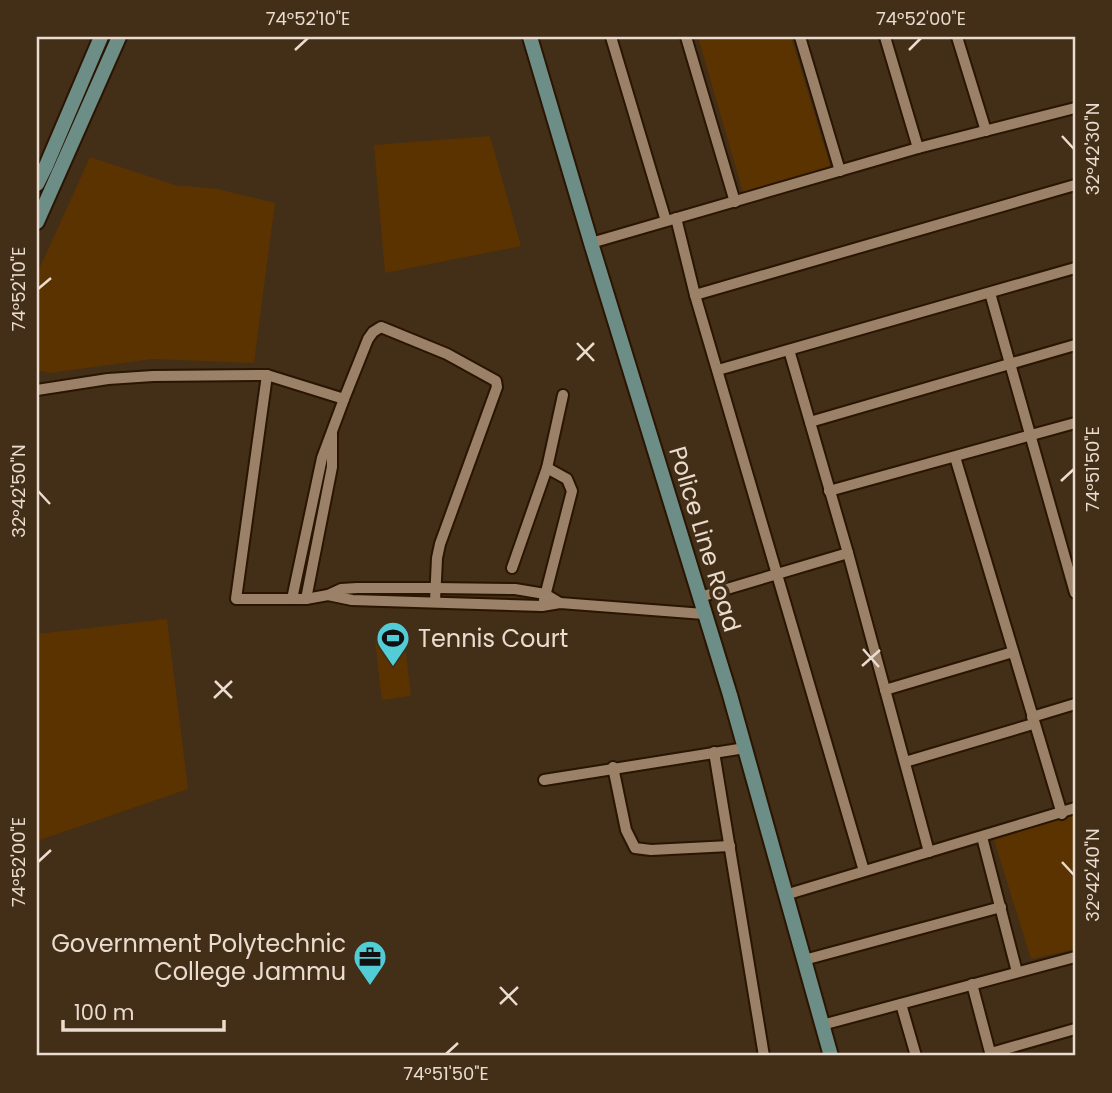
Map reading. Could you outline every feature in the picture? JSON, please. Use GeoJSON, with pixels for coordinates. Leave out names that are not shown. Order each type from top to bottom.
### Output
{"type":"FeatureCollection","features":[{"type":"Feature","properties":{"kind":"main road"},"geometry":{"type":"LineString","coordinates":[[37,184],[100,37]]}},
{"type":"Feature","properties":{"kind":"main road"},"geometry":{"type":"LineString","coordinates":[[37,222],[119,37]]}},
{"type":"Feature","properties":{"kind":"main road","name":"Police Line Road"},"geometry":{"type":"LineString","coordinates":[[530,37],[745,748],[831,1056]]}},
{"type":"Feature","properties":{"kind":"street"},"geometry":{"type":"LineString","coordinates":[[611,37],[718,370],[864,871]]}},
{"type":"Feature","properties":{"kind":"street"},"geometry":{"type":"LineString","coordinates":[[686,37],[734,202]]}},
{"type":"Feature","properties":{"kind":"street"},"geometry":{"type":"LineString","coordinates":[[800,37],[840,171]]}},
{"type":"Feature","properties":{"kind":"street"},"geometry":{"type":"LineString","coordinates":[[885,37],[918,148]]}},
{"type":"Feature","properties":{"kind":"street"},"geometry":{"type":"LineString","coordinates":[[957,37],[986,131]]}},
{"type":"Feature","properties":{"kind":"street"},"geometry":{"type":"LineString","coordinates":[[591,243],[918,148],[1075,108]]}},
{"type":"Feature","properties":{"kind":"street"},"geometry":{"type":"LineString","coordinates":[[695,295],[1075,185]]}},
{"type":"Feature","properties":{"kind":"street"},"geometry":{"type":"LineString","coordinates":[[718,370],[1075,268]]}},
{"type":"Feature","properties":{"kind":"street"},"geometry":{"type":"LineString","coordinates":[[990,293],[1075,593]]}},
{"type":"Feature","properties":{"kind":"street"},"geometry":{"type":"LineString","coordinates":[[292,599],[324,450],[368,339],[381,327],[447,354],[496,381],[497,387],[440,544],[435,601]]}},
{"type":"Feature","properties":{"kind":"street"},"geometry":{"type":"LineString","coordinates":[[810,422],[1075,345]]}},
{"type":"Feature","properties":{"kind":"street"},"geometry":{"type":"LineString","coordinates":[[789,350],[848,553],[929,852]]}},
{"type":"Feature","properties":{"kind":"street"},"geometry":{"type":"LineString","coordinates":[[267,375],[236,599],[306,599],[328,595],[341,589],[435,588],[515,589],[545,594],[560,603]]}},
{"type":"Feature","properties":{"kind":"street"},"geometry":{"type":"LineString","coordinates":[[37,379],[42,389],[108,379],[153,376],[267,375],[344,399]]}},
{"type":"Feature","properties":{"kind":"street"},"geometry":{"type":"LineString","coordinates":[[512,568],[547,468],[563,395]]}},
{"type":"Feature","properties":{"kind":"street"},"geometry":{"type":"LineString","coordinates":[[829,492],[1075,423]]}},
{"type":"Feature","properties":{"kind":"street"},"geometry":{"type":"LineString","coordinates":[[306,599],[332,467],[332,434]]}},
{"type":"Feature","properties":{"kind":"street"},"geometry":{"type":"LineString","coordinates":[[955,457],[1062,814]]}},
{"type":"Feature","properties":{"kind":"street"},"geometry":{"type":"LineString","coordinates":[[542,606],[572,491],[567,479],[547,468]]}},
{"type":"Feature","properties":{"kind":"street"},"geometry":{"type":"LineString","coordinates":[[700,597],[848,553]]}},
{"type":"Feature","properties":{"kind":"street"},"geometry":{"type":"LineString","coordinates":[[328,595],[352,600],[542,606],[560,603],[704,614]]}},
{"type":"Feature","properties":{"kind":"street"},"geometry":{"type":"LineString","coordinates":[[885,690],[1013,652]]}},
{"type":"Feature","properties":{"kind":"street"},"geometry":{"type":"LineString","coordinates":[[905,762],[1032,721],[1075,704]]}},
{"type":"Feature","properties":{"kind":"street"},"geometry":{"type":"LineString","coordinates":[[544,780],[745,748]]}},
{"type":"Feature","properties":{"kind":"street"},"geometry":{"type":"LineString","coordinates":[[714,752],[764,1056]]}},
{"type":"Feature","properties":{"kind":"street"},"geometry":{"type":"LineString","coordinates":[[613,767],[625,830],[635,848],[651,850],[730,846]]}},
{"type":"Feature","properties":{"kind":"street"},"geometry":{"type":"LineString","coordinates":[[785,895],[1075,808]]}},
{"type":"Feature","properties":{"kind":"street"},"geometry":{"type":"LineString","coordinates":[[982,837],[1017,972]]}},
{"type":"Feature","properties":{"kind":"street"},"geometry":{"type":"LineString","coordinates":[[804,960],[1000,907]]}},
{"type":"Feature","properties":{"kind":"street"},"geometry":{"type":"LineString","coordinates":[[822,1025],[1075,957]]}},
{"type":"Feature","properties":{"kind":"street"},"geometry":{"type":"LineString","coordinates":[[972,984],[991,1055],[1075,1029]]}},
{"type":"Feature","properties":{"kind":"street"},"geometry":{"type":"LineString","coordinates":[[901,1004],[916,1056]]}},
{"type":"Feature","properties":{"kind":"shaded area"},"geometry":{"type":"Polygon","coordinates":[[[698,37],[791,37],[833,175],[745,199],[698,37]]]}},
{"type":"Feature","properties":{"kind":"shaded area"},"geometry":{"type":"Polygon","coordinates":[[[490,136],[521,246],[385,273],[374,145],[490,136]]]}},
{"type":"Feature","properties":{"kind":"shaded area"},"geometry":{"type":"Polygon","coordinates":[[[90,157],[175,185],[218,189],[275,203],[254,363],[152,359],[50,373],[37,370],[37,274],[90,157]]]}},
{"type":"Feature","properties":{"kind":"shaded area"},"geometry":{"type":"Polygon","coordinates":[[[167,619],[188,789],[37,841],[37,634],[167,619]]]}},
{"type":"Feature","properties":{"kind":"shaded area","name":"Tennis Court"},"geometry":{"type":"Polygon","coordinates":[[[404,637],[411,696],[382,700],[375,641],[404,637]]]}},
{"type":"Feature","properties":{"kind":"shaded area"},"geometry":{"type":"Polygon","coordinates":[[[1075,812],[1075,949],[1031,959],[993,837],[1075,812]]]}},
{"type":"Feature","properties":{"kind":"place","name":"Tennis Court"},"geometry":{"type":"Point","coordinates":[393,668]}},
{"type":"Feature","properties":{"kind":"place","name":"Government Polytechnic College Jammu"},"geometry":{"type":"Point","coordinates":[370,987]}}]}
